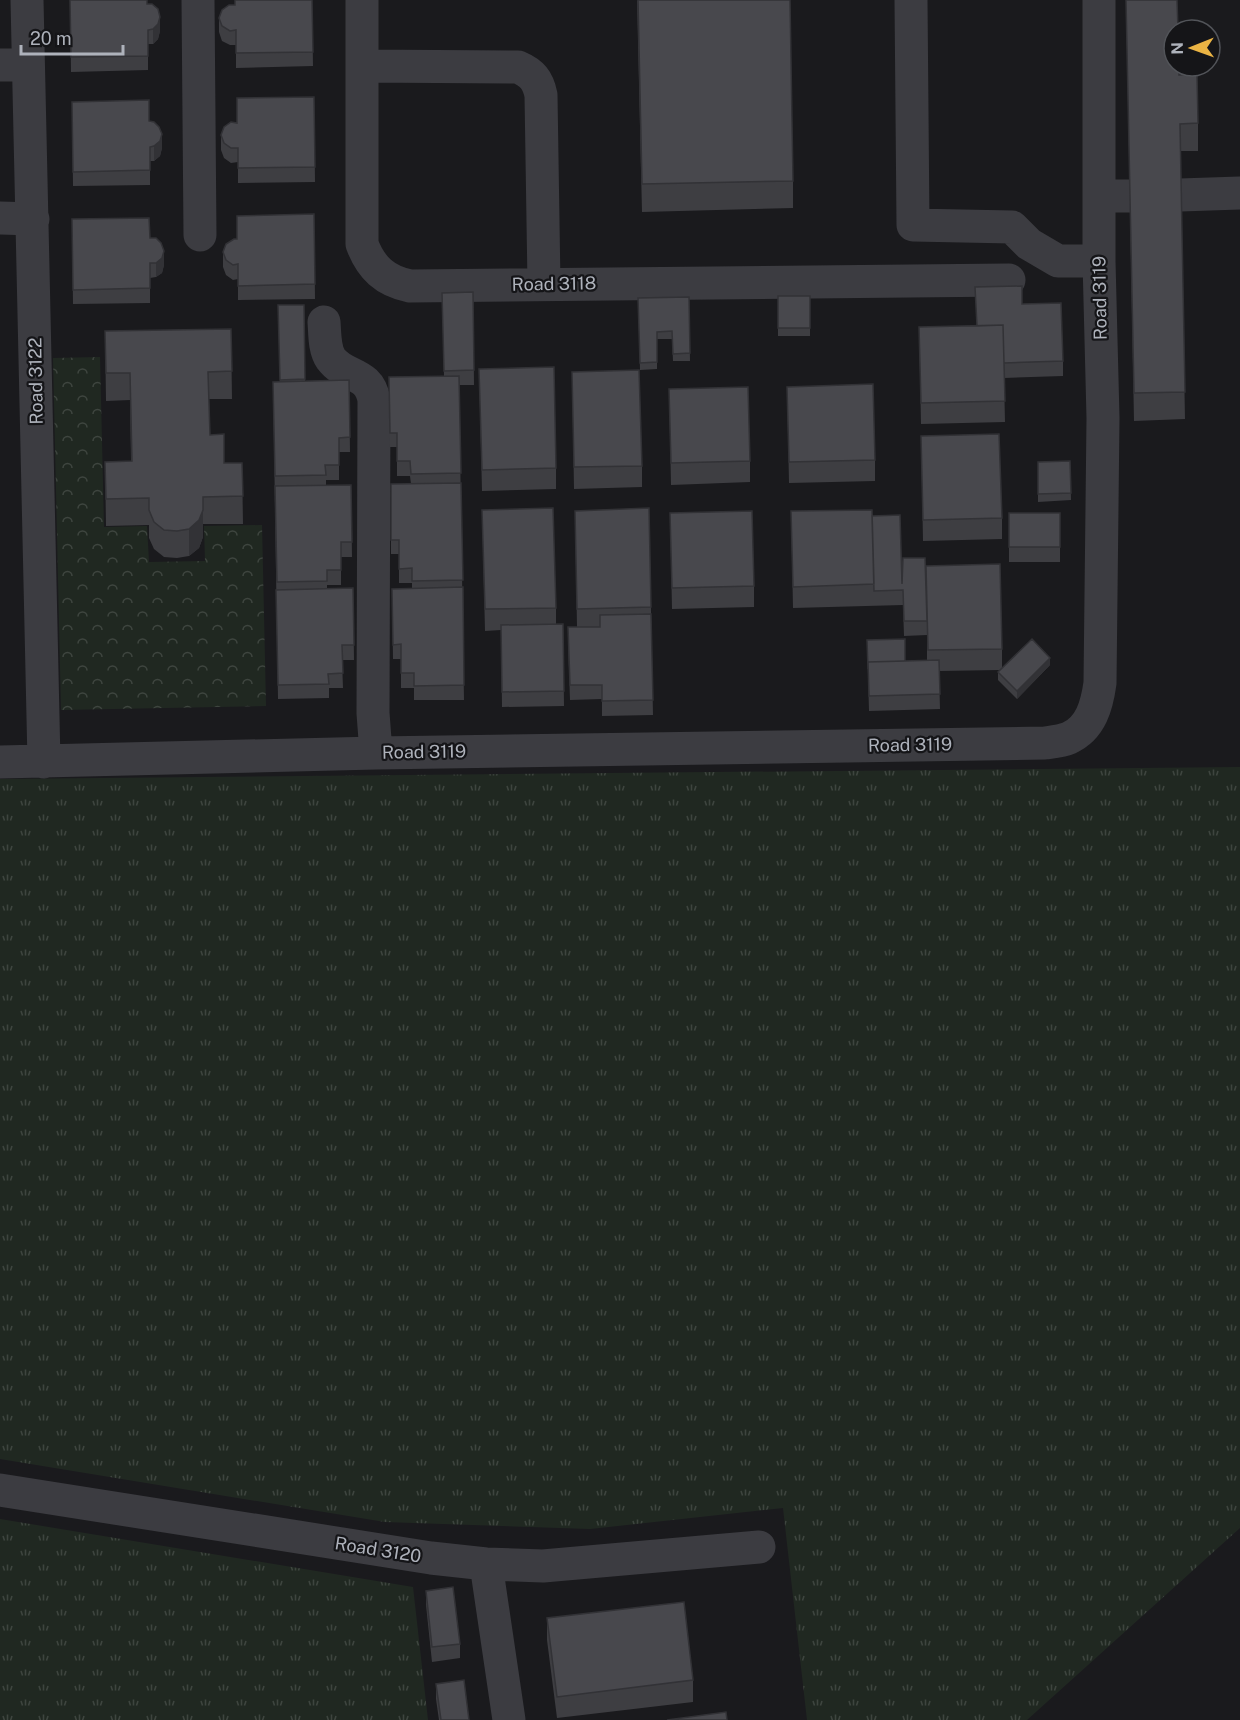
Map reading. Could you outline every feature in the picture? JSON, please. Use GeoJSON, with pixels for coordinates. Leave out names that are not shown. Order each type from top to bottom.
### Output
{"type":"FeatureCollection","features":[{"type":"Feature","properties":{"kind":"street","name":"Road 3122"},"geometry":{"type":"LineString","coordinates":[[27,0],[14,65],[33,219],[44,762]]}},
{"type":"Feature","properties":{"kind":"street"},"geometry":{"type":"LineString","coordinates":[[198,0],[200,234]]}},
{"type":"Feature","properties":{"kind":"street","name":"Road 3118"},"geometry":{"type":"LineString","coordinates":[[362,0],[362,244],[374,268],[396,284],[410,286],[1009,280]]}},
{"type":"Feature","properties":{"kind":"street"},"geometry":{"type":"LineString","coordinates":[[911,0],[913,225],[1012,227],[1029,244],[1058,261],[1099,261]]}},
{"type":"Feature","properties":{"kind":"street","name":"Road 3119"},"geometry":{"type":"LineString","coordinates":[[0,762],[376,753],[1033,743],[1069,738],[1086,725],[1097,706],[1100,683],[1102,418],[1099,261],[1115,196],[1099,0]]}},
{"type":"Feature","properties":{"kind":"street"},"geometry":{"type":"LineString","coordinates":[[362,66],[518,67],[535,78],[541,95],[544,284]]}},
{"type":"Feature","properties":{"kind":"street"},"geometry":{"type":"LineString","coordinates":[[1180,195],[1240,193]]}},
{"type":"Feature","properties":{"kind":"street"},"geometry":{"type":"LineString","coordinates":[[0,218],[33,219]]}},
{"type":"Feature","properties":{"kind":"street"},"geometry":{"type":"LineString","coordinates":[[324,322],[326,349],[331,359],[363,379],[374,400],[373,713],[376,753]]}},
{"type":"Feature","properties":{"kind":"street","name":"Road 3120"},"geometry":{"type":"LineString","coordinates":[[0,1490],[431,1558],[486,1564],[543,1566],[759,1546]]}},
{"type":"Feature","properties":{"kind":"street"},"geometry":{"type":"LineString","coordinates":[[486,1564],[509,1720]]}},
{"type":"Feature","properties":{"kind":"green space"},"geometry":{"type":"Polygon","coordinates":[[[100,357],[104,527],[147,526],[149,562],[205,561],[204,526],[262,525],[266,706],[61,710],[53,358],[100,357]]]}},
{"type":"Feature","properties":{"kind":"green space"},"geometry":{"type":"Polygon","coordinates":[[[1240,767],[1240,1528],[1027,1720],[807,1720],[783,1508],[590,1529],[385,1522],[0,1459],[0,779],[1240,767]]]}},
{"type":"Feature","properties":{"kind":"green space"},"geometry":{"type":"Polygon","coordinates":[[[0,1519],[413,1587],[428,1720],[0,1720],[0,1519]]]}},
{"type":"Feature","properties":{"kind":"building"},"geometry":{"type":"Polygon","coordinates":[[[70,0],[147,0],[147,4],[152,4],[158,9],[160,17],[158,24],[148,30],[148,56],[71,57],[70,0]]]}},
{"type":"Feature","properties":{"kind":"building"},"geometry":{"type":"Polygon","coordinates":[[[235,0],[312,0],[313,52],[236,53],[236,30],[230,31],[222,26],[219,18],[222,10],[229,5],[235,5],[235,0]]]}},
{"type":"Feature","properties":{"kind":"building"},"geometry":{"type":"Polygon","coordinates":[[[638,0],[790,0],[793,181],[642,184],[638,0]]]}},
{"type":"Feature","properties":{"kind":"building"},"geometry":{"type":"Polygon","coordinates":[[[1126,0],[1177,0],[1178,18],[1162,18],[1162,78],[1197,78],[1198,123],[1180,124],[1185,392],[1134,393],[1126,0]]]}},
{"type":"Feature","properties":{"kind":"building"},"geometry":{"type":"Polygon","coordinates":[[[314,97],[315,167],[238,168],[238,148],[231,148],[224,143],[221,135],[224,127],[231,122],[237,123],[237,98],[314,97]]]}},
{"type":"Feature","properties":{"kind":"building"},"geometry":{"type":"Polygon","coordinates":[[[149,100],[149,121],[159,127],[162,134],[160,141],[150,147],[150,170],[73,172],[72,102],[149,100]]]}},
{"type":"Feature","properties":{"kind":"building"},"geometry":{"type":"Polygon","coordinates":[[[314,214],[315,284],[238,286],[238,264],[233,265],[226,260],[223,252],[226,244],[237,239],[237,216],[314,214]]]}},
{"type":"Feature","properties":{"kind":"building"},"geometry":{"type":"Polygon","coordinates":[[[149,218],[150,238],[156,238],[164,251],[162,258],[156,263],[150,263],[150,288],[73,290],[72,219],[149,218]]]}},
{"type":"Feature","properties":{"kind":"building"},"geometry":{"type":"Polygon","coordinates":[[[1022,286],[1022,304],[1061,303],[1063,361],[1004,363],[1003,325],[977,326],[975,287],[1022,286]]]}},
{"type":"Feature","properties":{"kind":"building"},"geometry":{"type":"Polygon","coordinates":[[[473,292],[474,370],[444,371],[442,293],[473,292]]]}},
{"type":"Feature","properties":{"kind":"building"},"geometry":{"type":"Polygon","coordinates":[[[778,296],[810,296],[810,328],[778,328],[778,296]]]}},
{"type":"Feature","properties":{"kind":"building"},"geometry":{"type":"Polygon","coordinates":[[[689,297],[690,353],[673,354],[672,331],[657,332],[657,362],[640,363],[638,298],[689,297]]]}},
{"type":"Feature","properties":{"kind":"building"},"geometry":{"type":"Polygon","coordinates":[[[278,305],[304,305],[305,379],[280,380],[278,305]]]}},
{"type":"Feature","properties":{"kind":"building"},"geometry":{"type":"Polygon","coordinates":[[[1003,325],[1005,401],[921,403],[919,327],[1003,325]]]}},
{"type":"Feature","properties":{"kind":"building"},"geometry":{"type":"Polygon","coordinates":[[[231,329],[232,371],[208,372],[210,435],[224,434],[224,463],[242,463],[243,496],[203,497],[203,510],[199,520],[189,529],[164,530],[154,522],[149,510],[149,498],[106,499],[105,462],[132,461],[130,373],[106,373],[105,331],[231,329]]]}},
{"type":"Feature","properties":{"kind":"building"},"geometry":{"type":"Polygon","coordinates":[[[554,367],[556,468],[482,470],[479,369],[554,367]]]}},
{"type":"Feature","properties":{"kind":"building"},"geometry":{"type":"Polygon","coordinates":[[[639,370],[642,466],[574,467],[572,372],[639,370]]]}},
{"type":"Feature","properties":{"kind":"building"},"geometry":{"type":"Polygon","coordinates":[[[459,376],[461,473],[411,474],[410,461],[397,461],[397,433],[390,433],[389,377],[459,376]]]}},
{"type":"Feature","properties":{"kind":"building"},"geometry":{"type":"Polygon","coordinates":[[[349,380],[350,437],[339,438],[339,465],[325,465],[326,475],[275,476],[273,382],[349,380]]]}},
{"type":"Feature","properties":{"kind":"building"},"geometry":{"type":"Polygon","coordinates":[[[873,384],[875,460],[789,462],[787,387],[873,384]]]}},
{"type":"Feature","properties":{"kind":"building"},"geometry":{"type":"Polygon","coordinates":[[[748,387],[750,461],[671,463],[669,389],[748,387]]]}},
{"type":"Feature","properties":{"kind":"building"},"geometry":{"type":"Polygon","coordinates":[[[999,434],[1002,518],[923,520],[921,436],[999,434]]]}},
{"type":"Feature","properties":{"kind":"building"},"geometry":{"type":"Polygon","coordinates":[[[1070,461],[1071,493],[1038,494],[1038,462],[1070,461]]]}},
{"type":"Feature","properties":{"kind":"building"},"geometry":{"type":"Polygon","coordinates":[[[461,483],[463,580],[412,581],[412,568],[399,569],[399,540],[391,540],[391,484],[461,483]]]}},
{"type":"Feature","properties":{"kind":"building"},"geometry":{"type":"Polygon","coordinates":[[[351,485],[352,542],[341,542],[341,570],[327,570],[327,581],[277,582],[275,486],[351,485]]]}},
{"type":"Feature","properties":{"kind":"building"},"geometry":{"type":"Polygon","coordinates":[[[553,508],[556,608],[485,609],[482,510],[553,508]]]}},
{"type":"Feature","properties":{"kind":"building"},"geometry":{"type":"Polygon","coordinates":[[[649,508],[651,607],[577,609],[575,511],[649,508]]]}},
{"type":"Feature","properties":{"kind":"building"},"geometry":{"type":"Polygon","coordinates":[[[872,510],[874,584],[793,587],[791,511],[872,510]]]}},
{"type":"Feature","properties":{"kind":"building"},"geometry":{"type":"Polygon","coordinates":[[[752,511],[754,586],[672,588],[670,513],[752,511]]]}},
{"type":"Feature","properties":{"kind":"building"},"geometry":{"type":"Polygon","coordinates":[[[1009,513],[1060,513],[1060,547],[1009,547],[1009,513]]]}},
{"type":"Feature","properties":{"kind":"building"},"geometry":{"type":"Polygon","coordinates":[[[900,515],[902,584],[903,558],[925,558],[927,621],[904,621],[903,590],[874,591],[872,516],[900,515]]]}},
{"type":"Feature","properties":{"kind":"building"},"geometry":{"type":"Polygon","coordinates":[[[1000,564],[1002,649],[928,650],[926,566],[1000,564]]]}},
{"type":"Feature","properties":{"kind":"building"},"geometry":{"type":"Polygon","coordinates":[[[463,587],[464,685],[414,686],[414,673],[401,673],[401,644],[393,645],[392,589],[463,587]]]}},
{"type":"Feature","properties":{"kind":"building"},"geometry":{"type":"Polygon","coordinates":[[[353,588],[354,645],[342,645],[343,673],[328,674],[329,684],[278,685],[276,590],[353,588]]]}},
{"type":"Feature","properties":{"kind":"building"},"geometry":{"type":"Polygon","coordinates":[[[651,614],[653,700],[602,701],[602,685],[570,685],[568,627],[600,627],[600,615],[651,614]]]}},
{"type":"Feature","properties":{"kind":"building"},"geometry":{"type":"Polygon","coordinates":[[[563,624],[564,691],[502,692],[501,625],[563,624]]]}},
{"type":"Feature","properties":{"kind":"building"},"geometry":{"type":"Polygon","coordinates":[[[905,639],[905,661],[868,662],[868,669],[867,640],[905,639]]]}},
{"type":"Feature","properties":{"kind":"building"},"geometry":{"type":"Polygon","coordinates":[[[1032,639],[1050,658],[1017,691],[998,672],[1032,639]]]}},
{"type":"Feature","properties":{"kind":"building"},"geometry":{"type":"Polygon","coordinates":[[[939,660],[940,694],[869,696],[868,662],[939,660]]]}},
{"type":"Feature","properties":{"kind":"building"},"geometry":{"type":"Polygon","coordinates":[[[453,1587],[460,1644],[432,1647],[426,1591],[453,1587]]]}},
{"type":"Feature","properties":{"kind":"building"},"geometry":{"type":"Polygon","coordinates":[[[684,1602],[693,1680],[557,1697],[547,1618],[684,1602]]]}},
{"type":"Feature","properties":{"kind":"building"},"geometry":{"type":"Polygon","coordinates":[[[464,1680],[469,1720],[441,1720],[436,1684],[464,1680]]]}},
{"type":"Feature","properties":{"kind":"building"},"geometry":{"type":"Polygon","coordinates":[[[726,1712],[727,1720],[667,1720],[726,1712]]]}}]}
